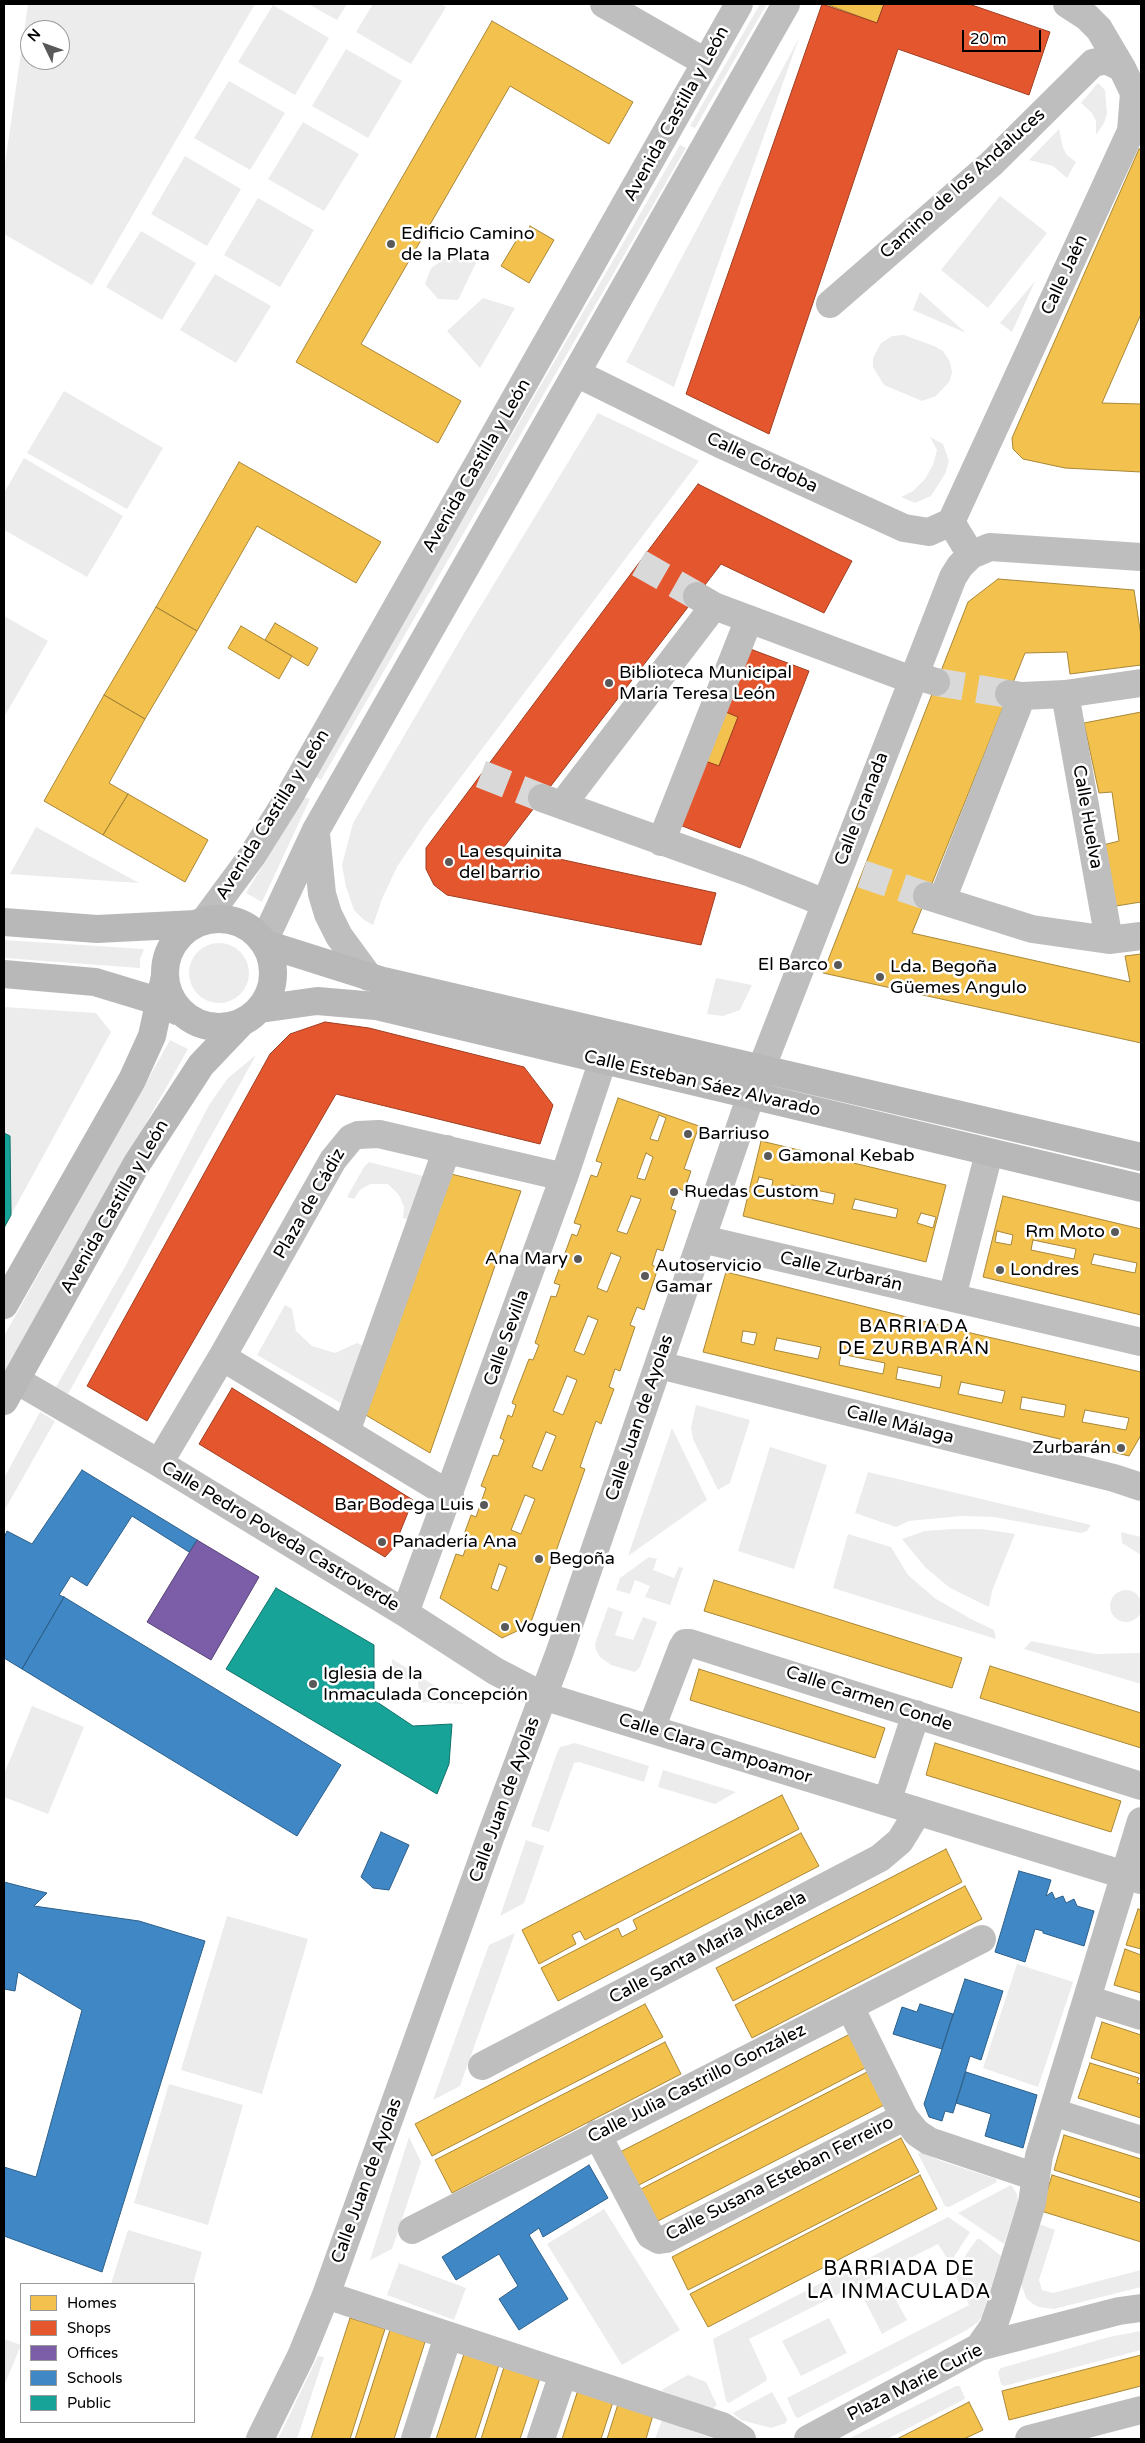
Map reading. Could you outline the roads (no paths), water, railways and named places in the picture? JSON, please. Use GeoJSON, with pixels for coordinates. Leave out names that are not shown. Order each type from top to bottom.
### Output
{"type":"FeatureCollection","features":[{"type":"Feature","properties":{"kind":"main road"},"geometry":{"type":"LineString","coordinates":[[4,922],[98,929],[200,922],[217,919],[238,922],[256,932],[265,942],[272,961],[273,981],[271,991],[250,1016],[223,1028],[210,1027],[198,1023],[170,997],[94,982],[4,974]]}},
{"type":"Feature","properties":{"kind":"main road"},"geometry":{"type":"LineString","coordinates":[[4,1305],[132,1080],[170,997],[168,956],[173,945],[179,936],[200,922]]}},
{"type":"Feature","properties":{"kind":"main road","name":"Calle Esteban Sáez Alvarado"},"geometry":{"type":"LineString","coordinates":[[265,942],[369,977],[1141,1157]]}},
{"type":"Feature","properties":{"kind":"main road"},"geometry":{"type":"LineString","coordinates":[[94,982],[116,996],[131,1010],[140,1029],[145,1052]]}},
{"type":"Feature","properties":{"kind":"main road","name":"Calle Esteban Sáez Alvarado"},"geometry":{"type":"LineString","coordinates":[[250,1016],[317,1001],[376,1006],[1141,1188]]}},
{"type":"Feature","properties":{"kind":"main road","name":"Avenida Castilla y León"},"geometry":{"type":"LineString","coordinates":[[10,1390],[136,1165],[201,1065],[250,1016]]}},
{"type":"Feature","properties":{"kind":"street"},"geometry":{"type":"LineString","coordinates":[[604,4],[706,62]]}},
{"type":"Feature","properties":{"kind":"street","name":"Avenida Castilla y León"},"geometry":{"type":"LineString","coordinates":[[200,922],[252,856],[289,797],[739,4]]}},
{"type":"Feature","properties":{"kind":"street"},"geometry":{"type":"LineString","coordinates":[[265,942],[316,830],[786,4]]}},
{"type":"Feature","properties":{"kind":"street","name":"Calle Jaén"},"geometry":{"type":"LineString","coordinates":[[951,522],[1131,131],[1138,97],[1099,30],[1087,17],[1067,4]]}},
{"type":"Feature","properties":{"kind":"street","name":"Camino de los Andaluces"},"geometry":{"type":"LineString","coordinates":[[830,304],[991,164],[1093,63],[1106,60],[1122,68]]}},
{"type":"Feature","properties":{"kind":"street","name":"Calle Córdoba"},"geometry":{"type":"LineString","coordinates":[[576,373],[711,440],[904,528],[928,532],[951,522]]}},
{"type":"Feature","properties":{"kind":"street"},"geometry":{"type":"LineString","coordinates":[[951,522],[971,555],[990,547],[1141,557]]}},
{"type":"Feature","properties":{"kind":"street","name":"Calle Granada"},"geometry":{"type":"LineString","coordinates":[[761,1068],[825,903],[851,871],[921,679],[953,577],[960,566],[971,555]]}},
{"type":"Feature","properties":{"kind":"street"},"geometry":{"type":"LineString","coordinates":[[825,903],[748,872],[552,801],[705,601],[749,619],[921,679]]}},
{"type":"Feature","properties":{"kind":"street"},"geometry":{"type":"LineString","coordinates":[[661,842],[749,619]]}},
{"type":"Feature","properties":{"kind":"street"},"geometry":{"type":"LineString","coordinates":[[1141,683],[1065,694],[1015,695],[934,898],[1032,929],[1109,940],[1141,936]]}},
{"type":"Feature","properties":{"kind":"street","name":"Calle Huelva"},"geometry":{"type":"LineString","coordinates":[[1065,694],[1109,940]]}},
{"type":"Feature","properties":{"kind":"street"},"geometry":{"type":"LineString","coordinates":[[316,830],[321,887],[328,914],[339,936],[369,977]]}},
{"type":"Feature","properties":{"kind":"street","name":"Calle Sevilla"},"geometry":{"type":"LineString","coordinates":[[405,1613],[450,1495],[564,1177],[602,1060]]}},
{"type":"Feature","properties":{"kind":"street","name":"Calle Juan de Ayolas"},"geometry":{"type":"LineString","coordinates":[[260,2439],[301,2356],[326,2295],[543,1696],[761,1068]]}},
{"type":"Feature","properties":{"kind":"street","name":"Plaza de Cádiz"},"geometry":{"type":"LineString","coordinates":[[159,1463],[222,1357],[333,1160],[351,1138],[358,1135],[379,1134],[564,1177]]}},
{"type":"Feature","properties":{"kind":"street"},"geometry":{"type":"LineString","coordinates":[[346,1432],[447,1149]]}},
{"type":"Feature","properties":{"kind":"street"},"geometry":{"type":"LineString","coordinates":[[952,1297],[989,1153]]}},
{"type":"Feature","properties":{"kind":"street","name":"Calle Zurbarán"},"geometry":{"type":"LineString","coordinates":[[702,1239],[1141,1342]]}},
{"type":"Feature","properties":{"kind":"street"},"geometry":{"type":"LineString","coordinates":[[222,1357],[450,1495]]}},
{"type":"Feature","properties":{"kind":"street","name":"Calle Málaga"},"geometry":{"type":"LineString","coordinates":[[659,1365],[1114,1478],[1141,1487]]}},
{"type":"Feature","properties":{"kind":"street","name":"Calle Pedro Poveda Castroverde"},"geometry":{"type":"LineString","coordinates":[[10,1390],[159,1463],[405,1613],[495,1671],[543,1696]]}},
{"type":"Feature","properties":{"kind":"street","name":"Calle Carmen Conde"},"geometry":{"type":"LineString","coordinates":[[651,1730],[682,1648],[685,1643],[690,1642],[1141,1786]]}},
{"type":"Feature","properties":{"kind":"street","name":"Calle Clara Campoamor"},"geometry":{"type":"LineString","coordinates":[[543,1696],[1133,1878]]}},
{"type":"Feature","properties":{"kind":"street"},"geometry":{"type":"LineString","coordinates":[[887,1802],[916,1714]]}},
{"type":"Feature","properties":{"kind":"street","name":"Calle Santa María Micaela"},"geometry":{"type":"LineString","coordinates":[[482,2066],[880,1858],[900,1841],[911,1823],[914,1810]]}},
{"type":"Feature","properties":{"kind":"street"},"geometry":{"type":"LineString","coordinates":[[979,2347],[998,2316],[1032,2203],[1039,2156],[1052,2112],[1087,1999],[1133,1878],[1141,1821]]}},
{"type":"Feature","properties":{"kind":"street","name":"Calle Julia Castrillo González"},"geometry":{"type":"LineString","coordinates":[[412,2230],[982,1939]]}},
{"type":"Feature","properties":{"kind":"street"},"geometry":{"type":"LineString","coordinates":[[1087,1999],[1141,2016]]}},
{"type":"Feature","properties":{"kind":"street"},"geometry":{"type":"LineString","coordinates":[[850,2007],[904,2117],[923,2138],[1036,2177]]}},
{"type":"Feature","properties":{"kind":"street"},"geometry":{"type":"LineString","coordinates":[[1052,2112],[1141,2140]]}},
{"type":"Feature","properties":{"kind":"street","name":"Calle Susana Esteban Ferreiro"},"geometry":{"type":"LineString","coordinates":[[597,2134],[650,2235],[659,2240],[666,2239],[904,2117]]}},
{"type":"Feature","properties":{"kind":"street"},"geometry":{"type":"LineString","coordinates":[[326,2295],[722,2426],[742,2439]]}},
{"type":"Feature","properties":{"kind":"street","name":"Plaza Marie Curie"},"geometry":{"type":"LineString","coordinates":[[808,2439],[979,2347],[1119,2311],[1141,2308]]}},
{"type":"Feature","properties":{"kind":"street"},"geometry":{"type":"LineString","coordinates":[[415,2439],[448,2336]]}},
{"type":"Feature","properties":{"kind":"street"},"geometry":{"type":"LineString","coordinates":[[541,2439],[563,2374]]}},
{"type":"Feature","properties":{"kind":"street"},"geometry":{"type":"LineString","coordinates":[[1029,2439],[1141,2410]]}},
{"type":"Feature","properties":{"kind":"tunnel"},"geometry":{"type":"LineString","coordinates":[[639,563],[697,596]]}},
{"type":"Feature","properties":{"kind":"tunnel"},"geometry":{"type":"LineString","coordinates":[[936,682],[1009,694]]}},
{"type":"Feature","properties":{"kind":"tunnel"},"geometry":{"type":"LineString","coordinates":[[481,774],[542,798]]}},
{"type":"Feature","properties":{"kind":"tunnel"},"geometry":{"type":"LineString","coordinates":[[862,874],[927,896]]}},
{"type":"Feature","properties":{"kind":"place","name":"Edificio Camino de la Plata"},"geometry":{"type":"Point","coordinates":[391,244]}},
{"type":"Feature","properties":{"kind":"place","name":"Biblioteca Municipal María Teresa León"},"geometry":{"type":"Point","coordinates":[609,683]}},
{"type":"Feature","properties":{"kind":"place","name":"La esquinita del barrio"},"geometry":{"type":"Point","coordinates":[449,862]}},
{"type":"Feature","properties":{"kind":"place","name":"El Barco"},"geometry":{"type":"Point","coordinates":[838,965]}},
{"type":"Feature","properties":{"kind":"place","name":"Lda. Begoña Güemes Angulo"},"geometry":{"type":"Point","coordinates":[880,977]}},
{"type":"Feature","properties":{"kind":"place","name":"Barriuso"},"geometry":{"type":"Point","coordinates":[688,1134]}},
{"type":"Feature","properties":{"kind":"place","name":"Gamonal Kebab"},"geometry":{"type":"Point","coordinates":[768,1156]}},
{"type":"Feature","properties":{"kind":"place","name":"Ruedas Custom"},"geometry":{"type":"Point","coordinates":[674,1192]}},
{"type":"Feature","properties":{"kind":"place","name":"Rm Moto"},"geometry":{"type":"Point","coordinates":[1115,1232]}},
{"type":"Feature","properties":{"kind":"place","name":"Ana Mary"},"geometry":{"type":"Point","coordinates":[578,1259]}},
{"type":"Feature","properties":{"kind":"place","name":"Londres"},"geometry":{"type":"Point","coordinates":[1000,1270]}},
{"type":"Feature","properties":{"kind":"place","name":"Autoservicio Gamar"},"geometry":{"type":"Point","coordinates":[645,1276]}},
{"type":"Feature","properties":{"kind":"place","name":"Zurbarán"},"geometry":{"type":"Point","coordinates":[1121,1448]}},
{"type":"Feature","properties":{"kind":"place","name":"Bar Bodega Luis"},"geometry":{"type":"Point","coordinates":[484,1505]}},
{"type":"Feature","properties":{"kind":"place","name":"Panadería Ana"},"geometry":{"type":"Point","coordinates":[382,1542]}},
{"type":"Feature","properties":{"kind":"place","name":"Begoña"},"geometry":{"type":"Point","coordinates":[539,1559]}},
{"type":"Feature","properties":{"kind":"place","name":"Voguen"},"geometry":{"type":"Point","coordinates":[505,1627]}},
{"type":"Feature","properties":{"kind":"place","name":"Iglesia de la Inmaculada Concepción"},"geometry":{"type":"Point","coordinates":[313,1684]}},
{"type":"Feature","properties":{"kind":"district","name":"BARRIADA DE ZURBARÁN"},"geometry":{"type":"Point","coordinates":[914,1338]}},
{"type":"Feature","properties":{"kind":"district","name":"BARRIADA DE LA INMACULADA"},"geometry":{"type":"Point","coordinates":[899,2282]}}]}
